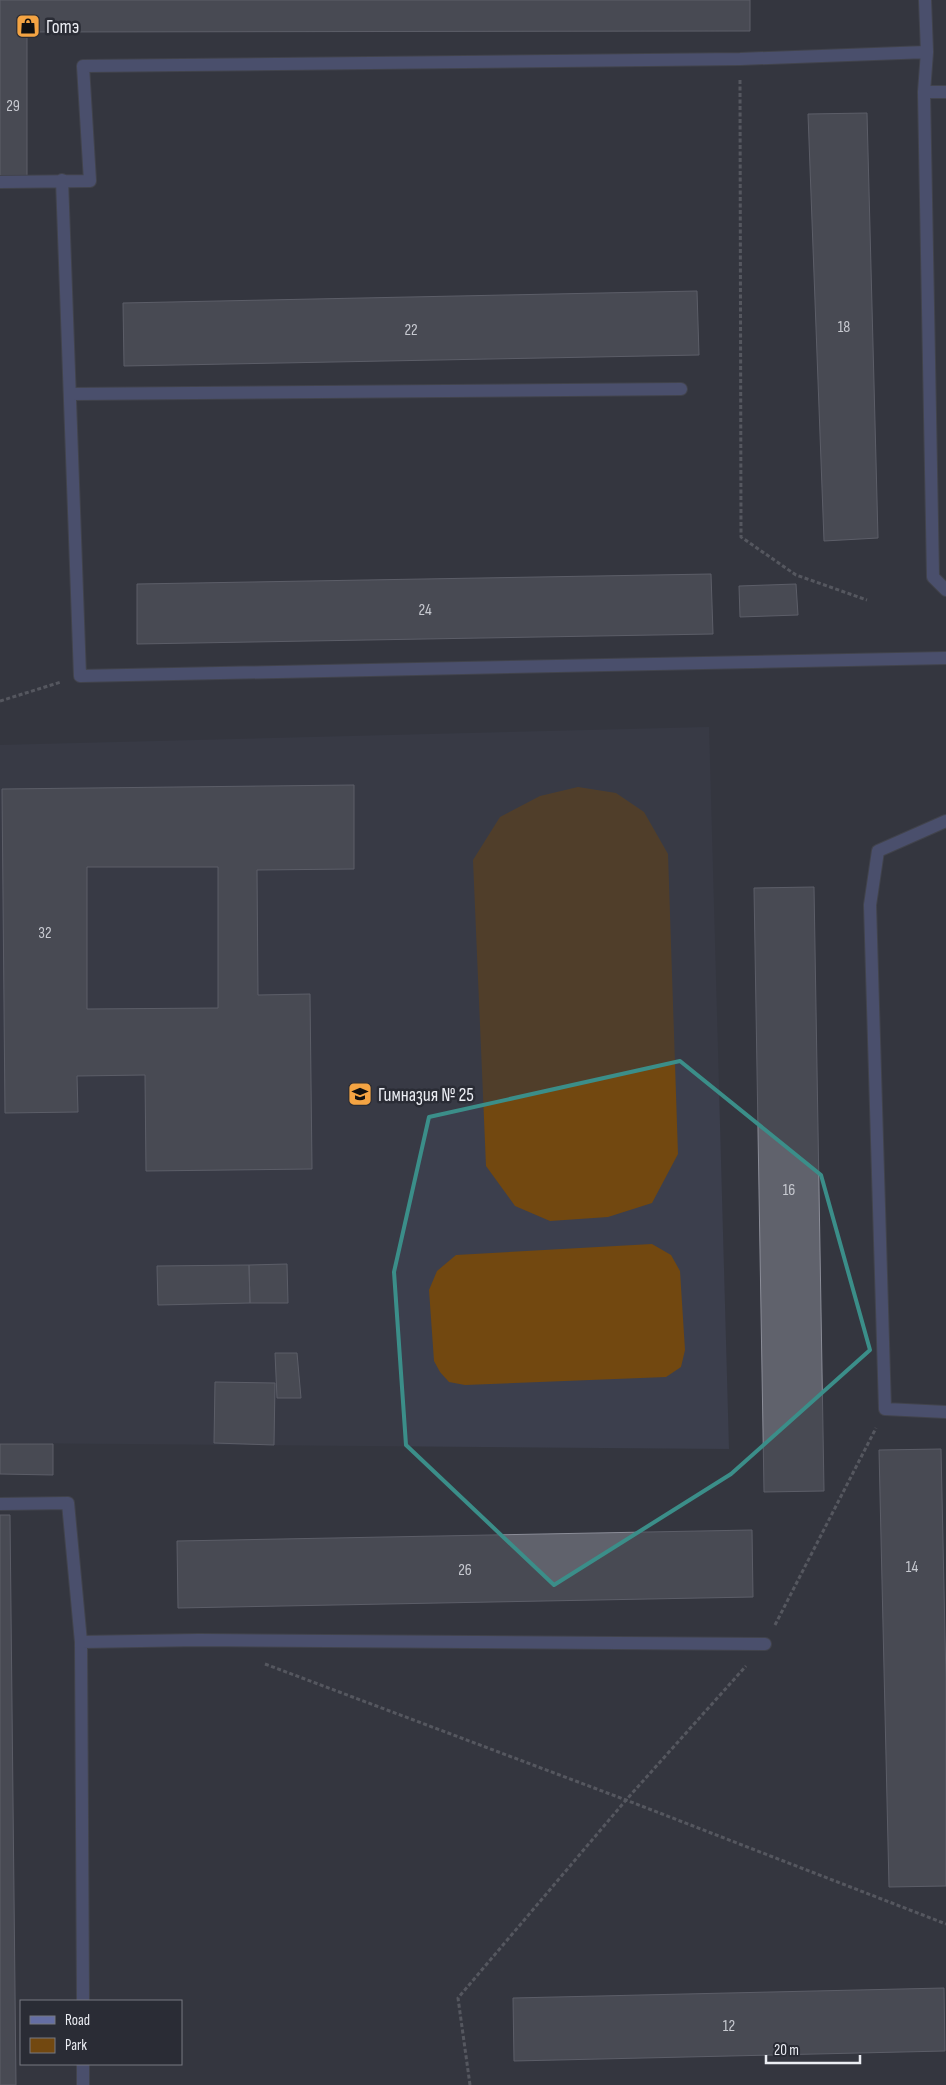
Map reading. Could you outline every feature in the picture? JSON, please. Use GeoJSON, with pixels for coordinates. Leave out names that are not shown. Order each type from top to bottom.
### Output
{"type":"FeatureCollection","features":[{"type":"Feature","properties":{"kind":"lane"},"geometry":{"type":"LineString","coordinates":[[925,0],[927,52],[924,92],[933,577],[946,590]]}},
{"type":"Feature","properties":{"kind":"lane"},"geometry":{"type":"LineString","coordinates":[[0,182],[90,181],[83,66],[740,59],[927,52]]}},
{"type":"Feature","properties":{"kind":"lane"},"geometry":{"type":"LineString","coordinates":[[924,92],[946,92]]}},
{"type":"Feature","properties":{"kind":"lane"},"geometry":{"type":"LineString","coordinates":[[62,180],[80,676],[946,658]]}},
{"type":"Feature","properties":{"kind":"lane"},"geometry":{"type":"LineString","coordinates":[[70,394],[681,389]]}},
{"type":"Feature","properties":{"kind":"lane"},"geometry":{"type":"LineString","coordinates":[[946,821],[878,851],[870,905],[885,1409],[946,1412]]}},
{"type":"Feature","properties":{"kind":"lane"},"geometry":{"type":"LineString","coordinates":[[0,1504],[68,1503],[81,1642],[83,2000]]}},
{"type":"Feature","properties":{"kind":"lane"},"geometry":{"type":"LineString","coordinates":[[81,1642],[199,1640],[766,1644]]}},
{"type":"Feature","properties":{"kind":"lane"},"geometry":{"type":"LineString","coordinates":[[83,2065],[83,2085]]}},
{"type":"Feature","properties":{"kind":"path"},"geometry":{"type":"LineString","coordinates":[[740,59],[741,537],[796,575],[867,600]]}},
{"type":"Feature","properties":{"kind":"path"},"geometry":{"type":"LineString","coordinates":[[0,701],[80,676]]}},
{"type":"Feature","properties":{"kind":"path"},"geometry":{"type":"LineString","coordinates":[[470,2085],[458,1998],[626,1800],[766,1644],[885,1409]]}},
{"type":"Feature","properties":{"kind":"path"},"geometry":{"type":"LineString","coordinates":[[264,1664],[626,1800],[946,1924]]}},
{"type":"Feature","properties":{"kind":"highlighted area"},"geometry":{"type":"Polygon","coordinates":[[[680,1061],[821,1175],[870,1350],[731,1474],[554,1585],[406,1445],[394,1272],[429,1117],[680,1061]]]}},
{"type":"Feature","properties":{"kind":"shaded area","name":"Гимназия № 25"},"geometry":{"type":"Polygon","coordinates":[[[709,727],[729,1449],[0,1443],[0,745],[709,727]]]}},
{"type":"Feature","properties":{"kind":"green space"},"geometry":{"type":"Polygon","coordinates":[[[578,787],[616,793],[644,812],[668,854],[678,1154],[652,1203],[608,1217],[550,1221],[515,1206],[486,1166],[473,860],[500,817],[540,796],[578,787]]]}},
{"type":"Feature","properties":{"kind":"green space"},"geometry":{"type":"Polygon","coordinates":[[[652,1244],[671,1255],[680,1271],[685,1350],[681,1367],[666,1377],[465,1385],[449,1382],[440,1372],[434,1361],[429,1290],[437,1271],[456,1255],[652,1244]]]}},
{"type":"Feature","properties":{"kind":"building"},"geometry":{"type":"Polygon","coordinates":[[[0,0],[750,0],[750,31],[27,32],[27,178],[0,178],[0,0]]]}},
{"type":"Feature","properties":{"kind":"building"},"geometry":{"type":"Polygon","coordinates":[[[867,113],[878,538],[824,541],[808,114],[867,113]]]}},
{"type":"Feature","properties":{"kind":"building"},"geometry":{"type":"Polygon","coordinates":[[[697,291],[699,355],[124,366],[123,303],[697,291]]]}},
{"type":"Feature","properties":{"kind":"building"},"geometry":{"type":"Polygon","coordinates":[[[711,574],[713,634],[137,644],[137,584],[711,574]]]}},
{"type":"Feature","properties":{"kind":"building"},"geometry":{"type":"Polygon","coordinates":[[[796,584],[798,615],[740,617],[739,586],[796,584]]]}},
{"type":"Feature","properties":{"kind":"building"},"geometry":{"type":"Polygon","coordinates":[[[354,785],[354,869],[257,870],[258,995],[310,994],[312,1169],[146,1171],[145,1075],[77,1076],[78,1112],[5,1113],[2,789],[354,785]],[[87,867],[87,1009],[218,1008],[218,867],[87,867]]]}},
{"type":"Feature","properties":{"kind":"building"},"geometry":{"type":"Polygon","coordinates":[[[814,887],[824,1491],[764,1492],[754,888],[814,887]]]}},
{"type":"Feature","properties":{"kind":"building"},"geometry":{"type":"Polygon","coordinates":[[[287,1264],[288,1303],[250,1303],[249,1265],[287,1264]]]}},
{"type":"Feature","properties":{"kind":"building"},"geometry":{"type":"Polygon","coordinates":[[[249,1265],[250,1303],[158,1305],[157,1266],[249,1265]]]}},
{"type":"Feature","properties":{"kind":"building"},"geometry":{"type":"Polygon","coordinates":[[[275,1353],[297,1353],[301,1398],[277,1398],[275,1353]]]}},
{"type":"Feature","properties":{"kind":"building"},"geometry":{"type":"Polygon","coordinates":[[[215,1382],[275,1383],[274,1445],[214,1443],[215,1382]]]}},
{"type":"Feature","properties":{"kind":"building"},"geometry":{"type":"Polygon","coordinates":[[[0,1444],[53,1444],[53,1475],[0,1474],[0,1444]]]}},
{"type":"Feature","properties":{"kind":"building"},"geometry":{"type":"Polygon","coordinates":[[[941,1449],[946,1681],[946,1886],[889,1887],[879,1450],[941,1449]]]}},
{"type":"Feature","properties":{"kind":"building"},"geometry":{"type":"Polygon","coordinates":[[[0,1515],[10,1515],[16,2085],[0,2085],[0,1515]]]}},
{"type":"Feature","properties":{"kind":"building"},"geometry":{"type":"Polygon","coordinates":[[[752,1530],[753,1597],[178,1608],[177,1541],[752,1530]]]}},
{"type":"Feature","properties":{"kind":"building"},"geometry":{"type":"Polygon","coordinates":[[[944,1988],[945,2051],[514,2061],[513,1998],[944,1988]]]}},
{"type":"Feature","properties":{"kind":"place","name":"Готэ"},"geometry":{"type":"Point","coordinates":[28,26]}},
{"type":"Feature","properties":{"kind":"place","name":"Гимназия № 25"},"geometry":{"type":"Point","coordinates":[360,1094]}}]}
